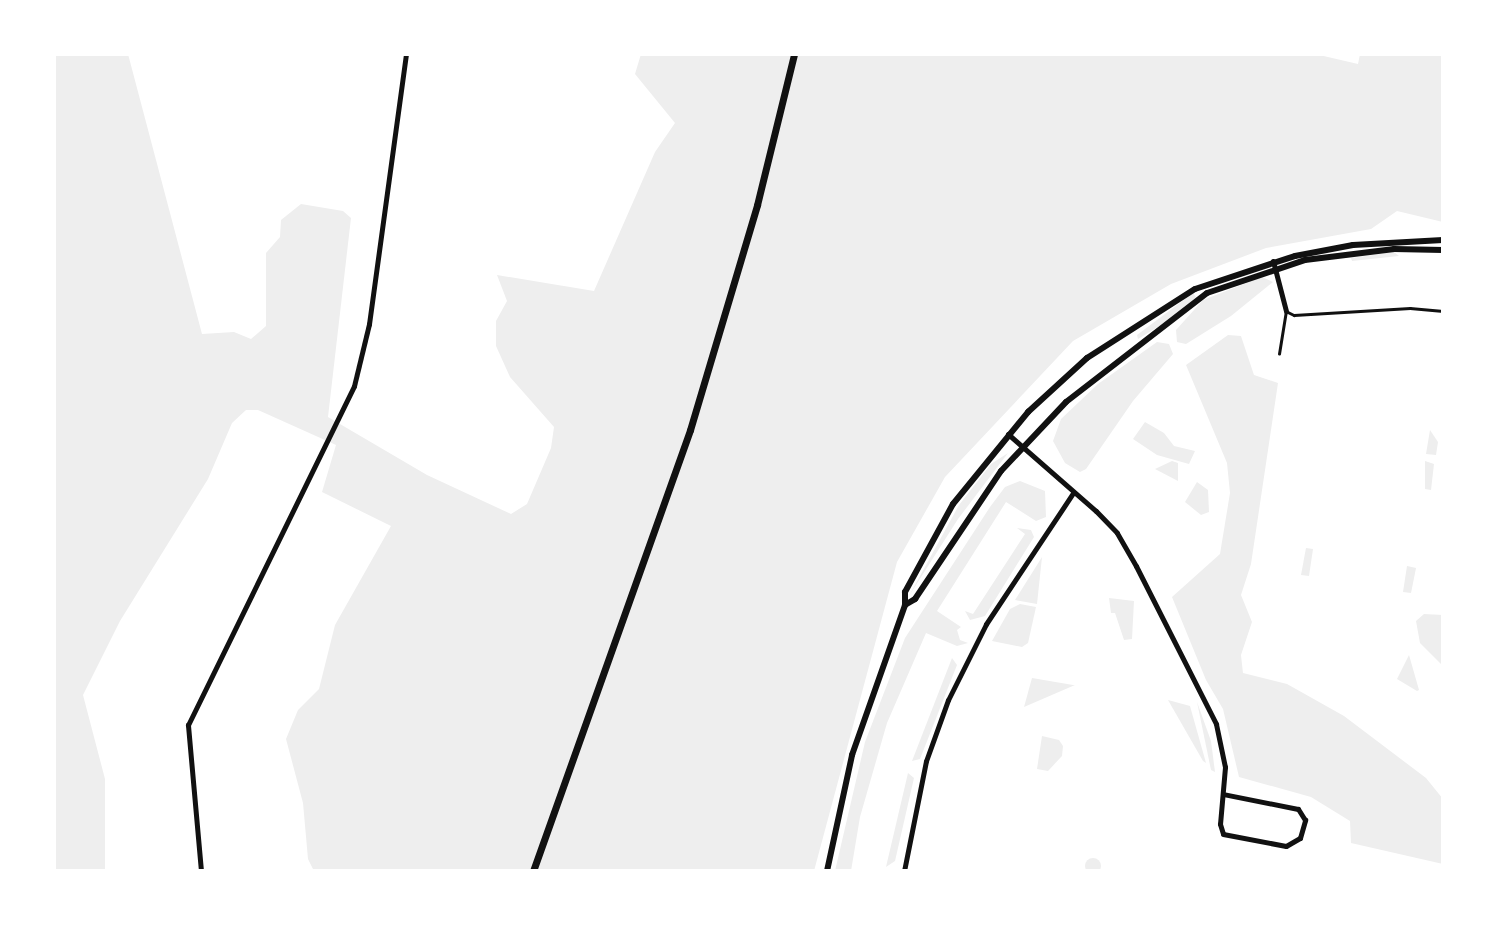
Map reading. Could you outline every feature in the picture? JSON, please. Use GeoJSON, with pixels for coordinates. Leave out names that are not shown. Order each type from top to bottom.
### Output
{"type":"FeatureCollection","features":[{"type":"Feature","properties":{"kind":"main road"},"geometry":{"type":"LineString","coordinates":[[533,871],[707,377],[757,205],[794,54]]}},
{"type":"Feature","properties":{"kind":"street"},"geometry":{"type":"LineString","coordinates":[[201,871],[188,725],[354,386],[367,337],[406,54]]}},
{"type":"Feature","properties":{"kind":"street"},"geometry":{"type":"LineString","coordinates":[[827,871],[852,755],[905,605],[905,592],[923,552],[953,504],[1008,434],[1057,384],[1119,336],[1195,289],[1353,245],[1443,240]]}},
{"type":"Feature","properties":{"kind":"street"},"geometry":{"type":"LineString","coordinates":[[905,605],[915,599],[982,495],[1024,446],[1087,383],[1179,318],[1207,293],[1274,265],[1354,252],[1443,250]]}},
{"type":"Feature","properties":{"kind":"street"},"geometry":{"type":"LineString","coordinates":[[1274,265],[1286,311]]}},
{"type":"Feature","properties":{"kind":"street"},"geometry":{"type":"LineString","coordinates":[[1008,434],[1117,533],[1203,698],[1222,747],[1223,794],[1220,824],[1223,834],[1286,846],[1300,838],[1305,820],[1298,808],[1223,794]]}},
{"type":"Feature","properties":{"kind":"street"},"geometry":{"type":"LineString","coordinates":[[904,871],[926,761],[948,700],[986,624],[1073,493]]}},
{"type":"Feature","properties":{"kind":"lane"},"geometry":{"type":"LineString","coordinates":[[1279,354],[1286,311],[1443,311]]}},
{"type":"Feature","properties":{"kind":"shaded area"},"geometry":{"type":"Polygon","coordinates":[[[54,54],[128,54],[202,334],[234,332],[251,339],[266,326],[266,253],[280,237],[281,220],[301,204],[343,211],[351,218],[328,417],[427,475],[511,514],[527,504],[551,448],[554,427],[510,377],[496,346],[496,321],[507,301],[497,275],[594,291],[655,152],[675,123],[635,74],[641,54],[1315,54],[1358,64],[1360,54],[1443,54],[1443,222],[1397,211],[1371,229],[1266,248],[1171,284],[1073,341],[945,477],[897,562],[814,871],[314,871],[308,859],[303,803],[286,739],[298,710],[319,689],[335,625],[391,526],[322,492],[336,445],[258,410],[246,410],[232,423],[208,479],[120,621],[83,695],[105,779],[105,871],[54,871],[54,54]]]}},
{"type":"Feature","properties":{"kind":"shaded area"},"geometry":{"type":"Polygon","coordinates":[[[1394,252],[1399,256],[1352,261],[1351,258],[1394,252]]]}},
{"type":"Feature","properties":{"kind":"shaded area"},"geometry":{"type":"Polygon","coordinates":[[[1262,277],[1273,282],[1231,316],[1186,344],[1177,342],[1176,330],[1203,300],[1262,277]]]}},
{"type":"Feature","properties":{"kind":"shaded area"},"geometry":{"type":"Polygon","coordinates":[[[1193,293],[1196,297],[1179,314],[1138,339],[1137,335],[1193,293]]]}},
{"type":"Feature","properties":{"kind":"shaded area"},"geometry":{"type":"Polygon","coordinates":[[[1228,335],[1241,336],[1254,375],[1278,383],[1251,564],[1241,595],[1252,622],[1241,655],[1243,673],[1287,684],[1344,716],[1426,778],[1443,799],[1443,864],[1351,843],[1350,821],[1311,797],[1239,777],[1223,709],[1206,680],[1172,597],[1220,554],[1230,493],[1227,463],[1186,365],[1228,335]]]}},
{"type":"Feature","properties":{"kind":"shaded area"},"geometry":{"type":"Polygon","coordinates":[[[1157,342],[1169,344],[1173,354],[1133,401],[1086,469],[1080,472],[1065,463],[1053,441],[1061,419],[1098,384],[1157,342]]]}},
{"type":"Feature","properties":{"kind":"shaded area"},"geometry":{"type":"Polygon","coordinates":[[[1145,422],[1164,433],[1174,446],[1195,451],[1189,464],[1157,455],[1133,439],[1145,422]]]}},
{"type":"Feature","properties":{"kind":"shaded area"},"geometry":{"type":"Polygon","coordinates":[[[1430,430],[1438,442],[1436,455],[1426,454],[1430,430]]]}},
{"type":"Feature","properties":{"kind":"shaded area"},"geometry":{"type":"Polygon","coordinates":[[[1008,453],[958,519],[909,596],[959,505],[991,464],[1008,453]]]}},
{"type":"Feature","properties":{"kind":"shaded area"},"geometry":{"type":"Polygon","coordinates":[[[1172,461],[1178,463],[1178,481],[1155,469],[1172,461]]]}},
{"type":"Feature","properties":{"kind":"shaded area"},"geometry":{"type":"Polygon","coordinates":[[[1425,461],[1434,464],[1431,490],[1425,489],[1425,461]]]}},
{"type":"Feature","properties":{"kind":"shaded area"},"geometry":{"type":"Polygon","coordinates":[[[1020,481],[1045,491],[1046,517],[1036,521],[1006,502],[937,611],[961,627],[957,630],[960,640],[968,643],[957,646],[926,633],[887,723],[860,817],[851,871],[835,871],[865,742],[905,638],[990,507],[1005,487],[1020,481]]]}},
{"type":"Feature","properties":{"kind":"shaded area"},"geometry":{"type":"Polygon","coordinates":[[[1197,482],[1208,490],[1209,512],[1201,515],[1185,502],[1197,482]]]}},
{"type":"Feature","properties":{"kind":"shaded area"},"geometry":{"type":"Polygon","coordinates":[[[1017,528],[1031,530],[1034,537],[985,616],[970,620],[965,611],[973,614],[1025,534],[1017,528]]]}},
{"type":"Feature","properties":{"kind":"shaded area"},"geometry":{"type":"Polygon","coordinates":[[[1306,548],[1313,549],[1309,576],[1301,575],[1306,548]]]}},
{"type":"Feature","properties":{"kind":"shaded area"},"geometry":{"type":"Polygon","coordinates":[[[1042,557],[1037,604],[1015,600],[1042,557]]]}},
{"type":"Feature","properties":{"kind":"shaded area"},"geometry":{"type":"Polygon","coordinates":[[[1407,566],[1416,568],[1411,593],[1403,592],[1407,566]]]}},
{"type":"Feature","properties":{"kind":"shaded area"},"geometry":{"type":"Polygon","coordinates":[[[1109,598],[1134,601],[1132,639],[1124,640],[1115,613],[1111,613],[1109,598]]]}},
{"type":"Feature","properties":{"kind":"shaded area"},"geometry":{"type":"Polygon","coordinates":[[[1020,604],[1036,607],[1028,643],[1022,647],[992,641],[1010,609],[1020,604]]]}},
{"type":"Feature","properties":{"kind":"shaded area"},"geometry":{"type":"Polygon","coordinates":[[[1424,614],[1443,615],[1443,666],[1420,643],[1416,621],[1424,614]]]}},
{"type":"Feature","properties":{"kind":"shaded area"},"geometry":{"type":"Polygon","coordinates":[[[1409,655],[1419,690],[1417,691],[1397,679],[1409,655]]]}},
{"type":"Feature","properties":{"kind":"shaded area"},"geometry":{"type":"Polygon","coordinates":[[[952,658],[957,665],[920,759],[912,761],[952,658]]]}},
{"type":"Feature","properties":{"kind":"shaded area"},"geometry":{"type":"Polygon","coordinates":[[[1032,678],[1073,685],[1075,685],[1024,707],[1032,678]]]}},
{"type":"Feature","properties":{"kind":"shaded area"},"geometry":{"type":"Polygon","coordinates":[[[1168,700],[1190,706],[1206,763],[1203,761],[1168,700]]]}},
{"type":"Feature","properties":{"kind":"shaded area"},"geometry":{"type":"Polygon","coordinates":[[[1197,702],[1211,741],[1215,772],[1211,770],[1197,702]]]}},
{"type":"Feature","properties":{"kind":"shaded area"},"geometry":{"type":"Polygon","coordinates":[[[1042,736],[1059,740],[1063,746],[1062,756],[1048,771],[1037,769],[1042,736]]]}},
{"type":"Feature","properties":{"kind":"shaded area"},"geometry":{"type":"Polygon","coordinates":[[[908,773],[914,778],[895,861],[886,867],[908,773]]]}},
{"type":"Feature","properties":{"kind":"shaded area"},"geometry":{"type":"Polygon","coordinates":[[[1093,858],[1101,866],[1093,874],[1085,866],[1093,858]]]}}]}
